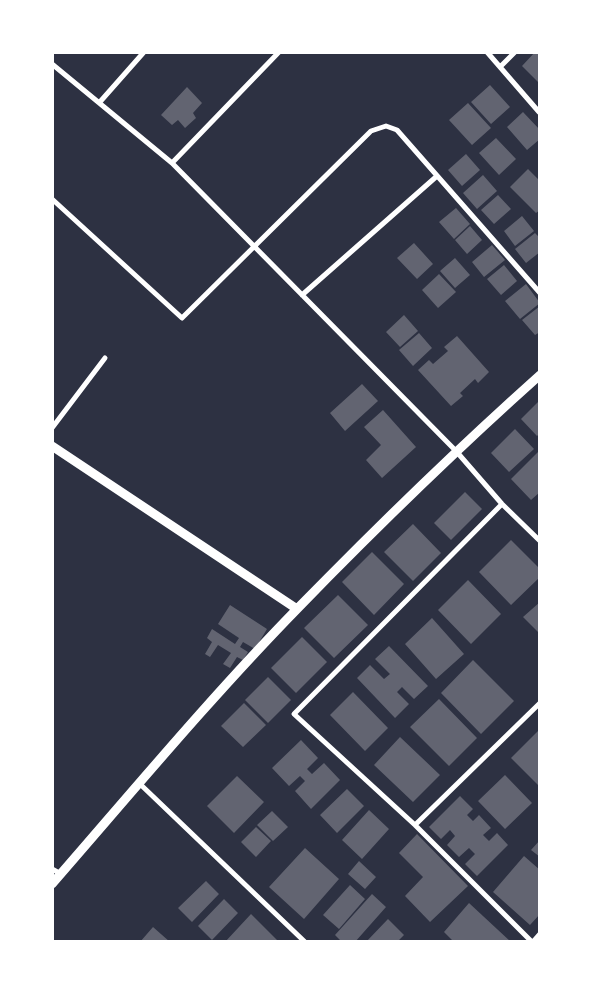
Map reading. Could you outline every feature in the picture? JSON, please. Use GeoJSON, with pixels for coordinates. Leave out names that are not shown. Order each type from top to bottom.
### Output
{"type":"FeatureCollection","features":[{"type":"Feature","properties":{"kind":"street"},"geometry":{"type":"LineString","coordinates":[[100,103],[144,52]]}},
{"type":"Feature","properties":{"kind":"street"},"geometry":{"type":"LineString","coordinates":[[172,163],[279,52]]}},
{"type":"Feature","properties":{"kind":"street"},"geometry":{"type":"LineString","coordinates":[[487,52],[538,112]]}},
{"type":"Feature","properties":{"kind":"street"},"geometry":{"type":"LineString","coordinates":[[500,67],[515,52]]}},
{"type":"Feature","properties":{"kind":"street"},"geometry":{"type":"LineString","coordinates":[[52,64],[172,163],[456,451],[502,504],[540,541]]}},
{"type":"Feature","properties":{"kind":"street"},"geometry":{"type":"LineString","coordinates":[[52,199],[182,318],[371,131],[386,126],[397,130],[540,293]]}},
{"type":"Feature","properties":{"kind":"street"},"geometry":{"type":"LineString","coordinates":[[302,295],[437,176]]}},
{"type":"Feature","properties":{"kind":"street"},"geometry":{"type":"LineString","coordinates":[[52,428],[105,358]]}},
{"type":"Feature","properties":{"kind":"street"},"geometry":{"type":"LineString","coordinates":[[52,884],[297,609],[456,451],[540,375]]}},
{"type":"Feature","properties":{"kind":"street"},"geometry":{"type":"LineString","coordinates":[[52,446],[297,609]]}},
{"type":"Feature","properties":{"kind":"street"},"geometry":{"type":"LineString","coordinates":[[502,504],[294,714],[415,826],[533,942],[540,934]]}},
{"type":"Feature","properties":{"kind":"street"},"geometry":{"type":"LineString","coordinates":[[415,826],[540,703]]}},
{"type":"Feature","properties":{"kind":"street"},"geometry":{"type":"LineString","coordinates":[[140,784],[304,942]]}},
{"type":"Feature","properties":{"kind":"street"},"geometry":{"type":"LineString","coordinates":[[52,869],[61,874]]}},
{"type":"Feature","properties":{"kind":"building"},"geometry":{"type":"Polygon","coordinates":[[[535,52],[540,52],[540,84],[522,66],[535,52]]]}},
{"type":"Feature","properties":{"kind":"building"},"geometry":{"type":"Polygon","coordinates":[[[490,85],[510,107],[491,124],[471,102],[490,85]]]}},
{"type":"Feature","properties":{"kind":"building"},"geometry":{"type":"Polygon","coordinates":[[[187,87],[202,103],[193,113],[196,118],[185,128],[178,120],[172,125],[161,115],[187,87]]]}},
{"type":"Feature","properties":{"kind":"building"},"geometry":{"type":"Polygon","coordinates":[[[468,103],[491,128],[472,145],[449,120],[468,103]]]}},
{"type":"Feature","properties":{"kind":"building"},"geometry":{"type":"Polygon","coordinates":[[[523,112],[540,130],[540,139],[527,150],[507,127],[523,112]]]}},
{"type":"Feature","properties":{"kind":"building"},"geometry":{"type":"Polygon","coordinates":[[[496,138],[516,159],[499,175],[479,153],[496,138]]]}},
{"type":"Feature","properties":{"kind":"building"},"geometry":{"type":"Polygon","coordinates":[[[466,154],[480,170],[462,186],[448,170],[466,154]]]}},
{"type":"Feature","properties":{"kind":"building"},"geometry":{"type":"Polygon","coordinates":[[[528,169],[540,181],[540,210],[536,213],[510,187],[528,169]]]}},
{"type":"Feature","properties":{"kind":"building"},"geometry":{"type":"Polygon","coordinates":[[[483,175],[497,191],[477,209],[463,193],[483,175]]]}},
{"type":"Feature","properties":{"kind":"building"},"geometry":{"type":"Polygon","coordinates":[[[498,195],[511,209],[494,224],[481,210],[498,195]]]}},
{"type":"Feature","properties":{"kind":"building"},"geometry":{"type":"Polygon","coordinates":[[[456,208],[470,224],[454,239],[439,222],[456,208]]]}},
{"type":"Feature","properties":{"kind":"building"},"geometry":{"type":"Polygon","coordinates":[[[522,216],[534,231],[515,246],[504,231],[522,216]]]}},
{"type":"Feature","properties":{"kind":"building"},"geometry":{"type":"Polygon","coordinates":[[[470,226],[482,240],[467,254],[455,240],[470,226]]]}},
{"type":"Feature","properties":{"kind":"building"},"geometry":{"type":"Polygon","coordinates":[[[535,233],[540,238],[540,252],[526,263],[515,249],[535,233]]]}},
{"type":"Feature","properties":{"kind":"building"},"geometry":{"type":"Polygon","coordinates":[[[414,243],[433,264],[417,279],[397,258],[414,243]]]}},
{"type":"Feature","properties":{"kind":"building"},"geometry":{"type":"Polygon","coordinates":[[[492,245],[505,260],[484,277],[472,262],[492,245]]]}},
{"type":"Feature","properties":{"kind":"building"},"geometry":{"type":"Polygon","coordinates":[[[455,258],[470,275],[455,288],[440,271],[455,258]]]}},
{"type":"Feature","properties":{"kind":"building"},"geometry":{"type":"Polygon","coordinates":[[[504,265],[517,281],[501,295],[487,279],[504,265]]]}},
{"type":"Feature","properties":{"kind":"building"},"geometry":{"type":"Polygon","coordinates":[[[439,274],[456,292],[438,308],[422,290],[439,274]]]}},
{"type":"Feature","properties":{"kind":"building"},"geometry":{"type":"Polygon","coordinates":[[[526,284],[540,303],[520,319],[505,301],[526,284]]]}},
{"type":"Feature","properties":{"kind":"building"},"geometry":{"type":"Polygon","coordinates":[[[540,306],[540,332],[535,335],[522,320],[540,306]]]}},
{"type":"Feature","properties":{"kind":"building"},"geometry":{"type":"Polygon","coordinates":[[[404,315],[418,331],[400,347],[386,332],[404,315]]]}},
{"type":"Feature","properties":{"kind":"building"},"geometry":{"type":"Polygon","coordinates":[[[419,333],[432,348],[413,366],[399,350],[419,333]]]}},
{"type":"Feature","properties":{"kind":"building"},"geometry":{"type":"Polygon","coordinates":[[[457,336],[489,372],[478,383],[475,379],[460,393],[463,396],[451,406],[418,370],[429,360],[433,364],[448,351],[444,347],[457,336]]]}},
{"type":"Feature","properties":{"kind":"building"},"geometry":{"type":"Polygon","coordinates":[[[362,384],[378,401],[345,431],[330,413],[362,384]]]}},
{"type":"Feature","properties":{"kind":"building"},"geometry":{"type":"Polygon","coordinates":[[[540,400],[540,433],[537,436],[521,419],[540,400]]]}},
{"type":"Feature","properties":{"kind":"building"},"geometry":{"type":"Polygon","coordinates":[[[383,410],[416,447],[382,478],[366,460],[381,445],[364,427],[383,410]]]}},
{"type":"Feature","properties":{"kind":"building"},"geometry":{"type":"Polygon","coordinates":[[[515,429],[534,449],[509,472],[491,453],[515,429]]]}},
{"type":"Feature","properties":{"kind":"building"},"geometry":{"type":"Polygon","coordinates":[[[538,452],[540,492],[531,500],[511,479],[538,452]]]}},
{"type":"Feature","properties":{"kind":"building"},"geometry":{"type":"Polygon","coordinates":[[[465,492],[482,509],[451,540],[434,523],[465,492]]]}},
{"type":"Feature","properties":{"kind":"building"},"geometry":{"type":"Polygon","coordinates":[[[413,524],[441,553],[413,581],[384,552],[413,524]]]}},
{"type":"Feature","properties":{"kind":"building"},"geometry":{"type":"Polygon","coordinates":[[[511,540],[540,569],[540,577],[511,605],[479,572],[511,540]]]}},
{"type":"Feature","properties":{"kind":"building"},"geometry":{"type":"Polygon","coordinates":[[[372,552],[404,584],[374,615],[342,582],[372,552]]]}},
{"type":"Feature","properties":{"kind":"building"},"geometry":{"type":"Polygon","coordinates":[[[468,580],[501,614],[471,644],[438,610],[468,580]]]}},
{"type":"Feature","properties":{"kind":"building"},"geometry":{"type":"Polygon","coordinates":[[[338,595],[368,625],[334,658],[304,628],[338,595]]]}},
{"type":"Feature","properties":{"kind":"building"},"geometry":{"type":"Polygon","coordinates":[[[540,602],[540,634],[523,617],[540,602]]]}},
{"type":"Feature","properties":{"kind":"building"},"geometry":{"type":"Polygon","coordinates":[[[230,605],[267,629],[255,649],[243,642],[240,647],[248,652],[243,660],[237,657],[230,668],[223,664],[231,653],[218,645],[210,657],[205,654],[212,642],[207,638],[212,629],[235,644],[239,638],[218,624],[230,605]]]}},
{"type":"Feature","properties":{"kind":"building"},"geometry":{"type":"Polygon","coordinates":[[[432,618],[464,654],[436,679],[405,644],[432,618]]]}},
{"type":"Feature","properties":{"kind":"building"},"geometry":{"type":"Polygon","coordinates":[[[302,637],[327,662],[296,693],[271,668],[302,637]]]}},
{"type":"Feature","properties":{"kind":"building"},"geometry":{"type":"Polygon","coordinates":[[[389,646],[428,686],[414,699],[402,687],[397,692],[409,704],[395,718],[357,678],[370,665],[384,679],[390,674],[375,659],[389,646]]]}},
{"type":"Feature","properties":{"kind":"building"},"geometry":{"type":"Polygon","coordinates":[[[473,660],[514,701],[481,734],[441,693],[473,660]]]}},
{"type":"Feature","properties":{"kind":"building"},"geometry":{"type":"Polygon","coordinates":[[[268,677],[291,700],[268,723],[245,700],[268,677]]]}},
{"type":"Feature","properties":{"kind":"building"},"geometry":{"type":"Polygon","coordinates":[[[353,692],[388,728],[365,751],[330,715],[353,692]]]}},
{"type":"Feature","properties":{"kind":"building"},"geometry":{"type":"Polygon","coordinates":[[[439,699],[477,738],[449,766],[410,727],[439,699]]]}},
{"type":"Feature","properties":{"kind":"building"},"geometry":{"type":"Polygon","coordinates":[[[244,703],[266,725],[243,747],[221,726],[244,703]]]}},
{"type":"Feature","properties":{"kind":"building"},"geometry":{"type":"Polygon","coordinates":[[[540,729],[540,787],[511,758],[540,729]]]}},
{"type":"Feature","properties":{"kind":"building"},"geometry":{"type":"Polygon","coordinates":[[[400,737],[440,775],[413,802],[374,765],[400,737]]]}},
{"type":"Feature","properties":{"kind":"building"},"geometry":{"type":"Polygon","coordinates":[[[301,740],[318,758],[307,769],[312,774],[324,763],[340,780],[311,809],[295,791],[305,781],[300,776],[289,786],[272,768],[301,740]]]}},
{"type":"Feature","properties":{"kind":"building"},"geometry":{"type":"Polygon","coordinates":[[[505,775],[532,803],[505,829],[478,801],[505,775]]]}},
{"type":"Feature","properties":{"kind":"building"},"geometry":{"type":"Polygon","coordinates":[[[237,776],[264,802],[234,833],[207,806],[237,776]]]}},
{"type":"Feature","properties":{"kind":"building"},"geometry":{"type":"Polygon","coordinates":[[[347,789],[364,806],[337,833],[320,815],[347,789]]]}},
{"type":"Feature","properties":{"kind":"building"},"geometry":{"type":"Polygon","coordinates":[[[460,796],[473,809],[467,815],[473,821],[479,815],[491,828],[483,835],[489,841],[497,833],[508,845],[477,876],[465,864],[475,854],[469,848],[459,857],[447,845],[455,836],[450,830],[441,839],[429,827],[460,796]]]}},
{"type":"Feature","properties":{"kind":"building"},"geometry":{"type":"Polygon","coordinates":[[[369,810],[389,829],[362,859],[342,840],[369,810]]]}},
{"type":"Feature","properties":{"kind":"building"},"geometry":{"type":"Polygon","coordinates":[[[272,811],[288,827],[273,841],[257,825],[272,811]]]}},
{"type":"Feature","properties":{"kind":"building"},"geometry":{"type":"Polygon","coordinates":[[[256,827],[271,841],[256,857],[241,842],[256,827]]]}},
{"type":"Feature","properties":{"kind":"building"},"geometry":{"type":"Polygon","coordinates":[[[417,834],[468,886],[430,922],[405,896],[423,877],[399,853],[417,834]]]}},
{"type":"Feature","properties":{"kind":"building"},"geometry":{"type":"Polygon","coordinates":[[[540,840],[540,857],[531,850],[540,840]]]}},
{"type":"Feature","properties":{"kind":"building"},"geometry":{"type":"Polygon","coordinates":[[[305,848],[339,879],[304,919],[269,887],[305,848]]]}},
{"type":"Feature","properties":{"kind":"building"},"geometry":{"type":"Polygon","coordinates":[[[524,856],[540,870],[540,914],[530,925],[493,892],[524,856]]]}},
{"type":"Feature","properties":{"kind":"building"},"geometry":{"type":"Polygon","coordinates":[[[359,861],[376,877],[365,889],[348,874],[359,861]]]}},
{"type":"Feature","properties":{"kind":"building"},"geometry":{"type":"Polygon","coordinates":[[[206,881],[219,894],[192,922],[178,908],[206,881]]]}},
{"type":"Feature","properties":{"kind":"building"},"geometry":{"type":"Polygon","coordinates":[[[350,885],[365,899],[339,929],[323,915],[350,885]]]}},
{"type":"Feature","properties":{"kind":"building"},"geometry":{"type":"Polygon","coordinates":[[[372,894],[386,907],[355,942],[342,942],[335,935],[372,894]]]}},
{"type":"Feature","properties":{"kind":"building"},"geometry":{"type":"Polygon","coordinates":[[[224,899],[238,913],[212,940],[198,926],[224,899]]]}},
{"type":"Feature","properties":{"kind":"building"},"geometry":{"type":"Polygon","coordinates":[[[469,903],[511,942],[454,942],[444,932],[469,903]]]}},
{"type":"Feature","properties":{"kind":"building"},"geometry":{"type":"Polygon","coordinates":[[[251,914],[279,942],[225,942],[251,914]]]}},
{"type":"Feature","properties":{"kind":"building"},"geometry":{"type":"Polygon","coordinates":[[[388,919],[404,935],[397,942],[366,942],[388,919]]]}},
{"type":"Feature","properties":{"kind":"building"},"geometry":{"type":"Polygon","coordinates":[[[153,927],[170,942],[140,942],[153,927]]]}}]}
